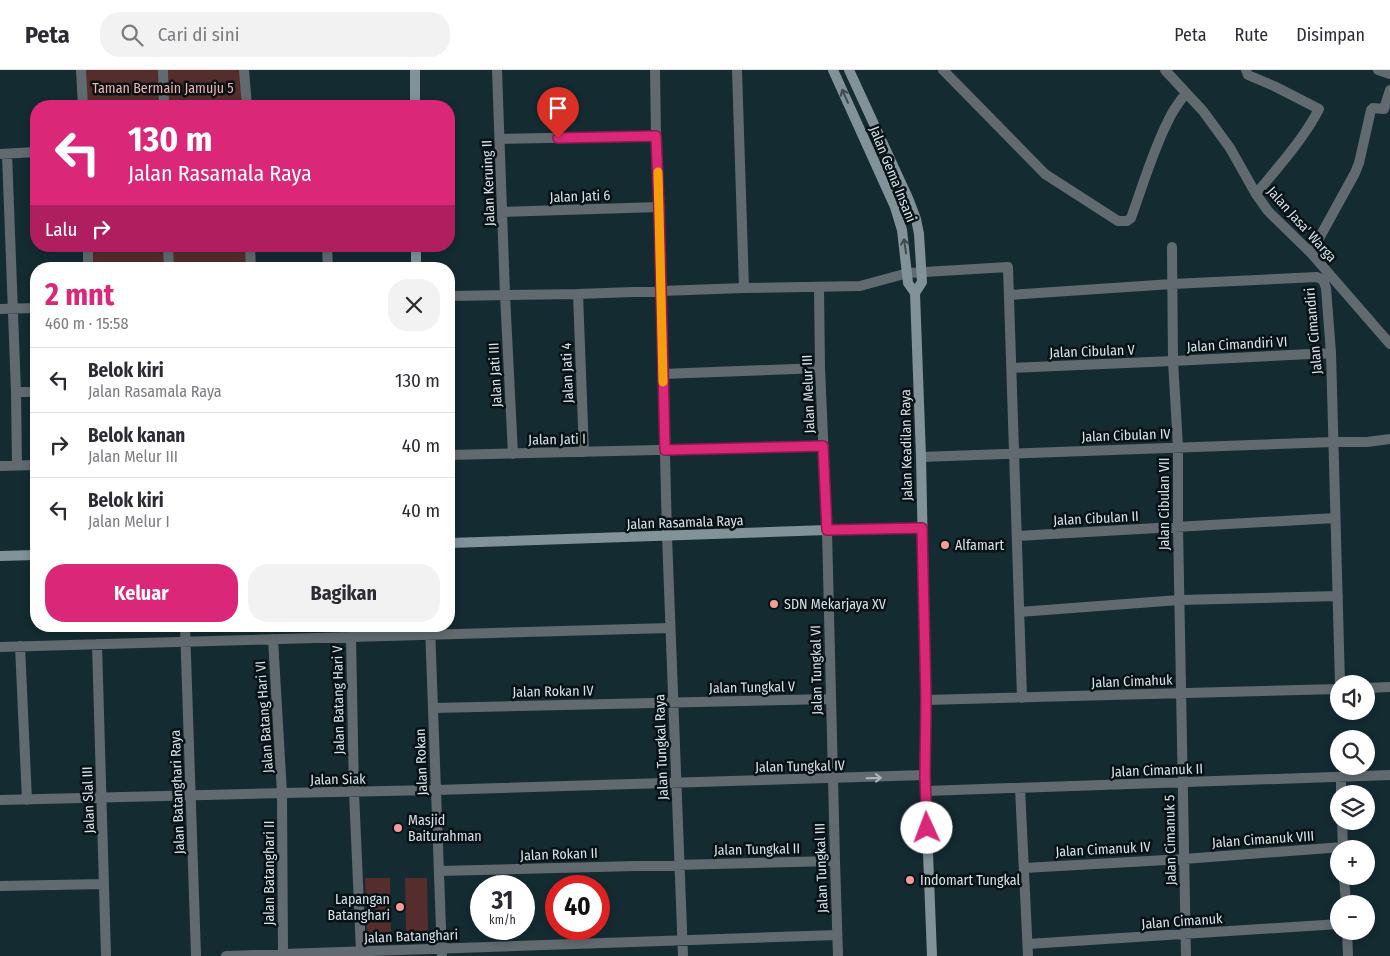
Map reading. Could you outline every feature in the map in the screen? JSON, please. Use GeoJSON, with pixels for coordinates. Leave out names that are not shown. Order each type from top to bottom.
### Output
{"type":"FeatureCollection","features":[{"type":"Feature","properties":{"kind":"street"},"geometry":{"type":"LineString","coordinates":[[81,70],[83,100]]}},
{"type":"Feature","properties":{"kind":"street"},"geometry":{"type":"LineString","coordinates":[[164,70],[164,100]]}},
{"type":"Feature","properties":{"kind":"street"},"geometry":{"type":"LineString","coordinates":[[244,70],[246,100]]}},
{"type":"Feature","properties":{"kind":"street"},"geometry":{"type":"LineString","coordinates":[[415,70],[415,100]]}},
{"type":"Feature","properties":{"kind":"street","name":"Jalan Keruing II"},"geometry":{"type":"LineString","coordinates":[[497,70],[505,295]]}},
{"type":"Feature","properties":{"kind":"street","name":"Jalan Tungkal Raya"},"geometry":{"type":"LineString","coordinates":[[655,70],[667,536],[683,956]]}},
{"type":"Feature","properties":{"kind":"street"},"geometry":{"type":"LineString","coordinates":[[737,70],[744,288]]}},
{"type":"Feature","properties":{"kind":"street","name":"Jalan Gema Insani"},"geometry":{"type":"LineString","coordinates":[[833,70],[895,206],[902,230],[908,283],[915,293],[922,282],[919,234],[916,219],[849,70]]}},
{"type":"Feature","properties":{"kind":"street"},"geometry":{"type":"LineString","coordinates":[[943,70],[1045,174],[1118,221],[1126,221],[1131,218],[1164,128],[1186,93]]}},
{"type":"Feature","properties":{"kind":"street"},"geometry":{"type":"LineString","coordinates":[[1246,70],[1248,75],[1274,86],[1319,110],[1314,120],[1256,194]]}},
{"type":"Feature","properties":{"kind":"street"},"geometry":{"type":"LineString","coordinates":[[1378,70],[1390,74]]}},
{"type":"Feature","properties":{"kind":"street","name":"Jalan Jasa' Warga"},"geometry":{"type":"LineString","coordinates":[[1169,72],[1203,111],[1230,148],[1268,211],[1311,253],[1390,344]]}},
{"type":"Feature","properties":{"kind":"street"},"geometry":{"type":"LineString","coordinates":[[1311,253],[1355,173],[1371,110],[1373,108],[1384,109],[1390,90]]}},
{"type":"Feature","properties":{"kind":"street"},"geometry":{"type":"LineString","coordinates":[[500,139],[656,136]]}},
{"type":"Feature","properties":{"kind":"street"},"geometry":{"type":"LineString","coordinates":[[17,466],[16,392],[4,154],[30,152]]}},
{"type":"Feature","properties":{"kind":"street","name":"Jalan Jati 6"},"geometry":{"type":"LineString","coordinates":[[502,212],[659,207]]}},
{"type":"Feature","properties":{"kind":"street","name":"Jalan Cibulan VII"},"geometry":{"type":"LineString","coordinates":[[1172,247],[1173,361],[1178,447],[1182,693]]}},
{"type":"Feature","properties":{"kind":"street"},"geometry":{"type":"LineString","coordinates":[[455,296],[860,286],[908,273],[1008,267],[1022,698]]}},
{"type":"Feature","properties":{"kind":"street","name":"Jalan Cimandiri"},"geometry":{"type":"LineString","coordinates":[[1172,284],[1317,277],[1323,280],[1326,288],[1331,353],[1333,442]]}},
{"type":"Feature","properties":{"kind":"street"},"geometry":{"type":"LineString","coordinates":[[1009,295],[1072,288],[1172,284]]}},
{"type":"Feature","properties":{"kind":"street","name":"Jalan Melur III"},"geometry":{"type":"LineString","coordinates":[[819,287],[820,368],[827,530]]}},
{"type":"Feature","properties":{"kind":"street","name":"Jalan Keadilan Raya"},"geometry":{"type":"LineString","coordinates":[[915,293],[921,457],[926,700],[925,776],[932,956]]}},
{"type":"Feature","properties":{"kind":"street","name":"Jalan Jati 4"},"geometry":{"type":"LineString","coordinates":[[578,294],[584,452]]}},
{"type":"Feature","properties":{"kind":"street","name":"Jalan Jati III"},"geometry":{"type":"LineString","coordinates":[[505,295],[513,454]]}},
{"type":"Feature","properties":{"kind":"street"},"geometry":{"type":"LineString","coordinates":[[0,309],[30,308]]}},
{"type":"Feature","properties":{"kind":"street","name":"Jalan Cimandiri VI"},"geometry":{"type":"LineString","coordinates":[[1173,361],[1331,353]]}},
{"type":"Feature","properties":{"kind":"street","name":"Jalan Cibulan V"},"geometry":{"type":"LineString","coordinates":[[1012,368],[1173,361]]}},
{"type":"Feature","properties":{"kind":"street"},"geometry":{"type":"LineString","coordinates":[[662,374],[820,368]]}},
{"type":"Feature","properties":{"kind":"street"},"geometry":{"type":"LineString","coordinates":[[16,392],[30,392]]}},
{"type":"Feature","properties":{"kind":"street","name":"Jalan Cibulan IV"},"geometry":{"type":"LineString","coordinates":[[921,457],[1367,442],[1390,439]]}},
{"type":"Feature","properties":{"kind":"street"},"geometry":{"type":"LineString","coordinates":[[1333,442],[1340,675]]}},
{"type":"Feature","properties":{"kind":"street","name":"Jalan Jati I"},"geometry":{"type":"LineString","coordinates":[[455,455],[823,446]]}},
{"type":"Feature","properties":{"kind":"street"},"geometry":{"type":"LineString","coordinates":[[0,466],[30,465]]}},
{"type":"Feature","properties":{"kind":"street","name":"Jalan Cibulan II"},"geometry":{"type":"LineString","coordinates":[[1016,536],[1336,518]]}},
{"type":"Feature","properties":{"kind":"street","name":"Jalan Rasamala Raya"},"geometry":{"type":"LineString","coordinates":[[455,543],[922,528]]}},
{"type":"Feature","properties":{"kind":"street","name":"Jalan Tungkal VI"},"geometry":{"type":"LineString","coordinates":[[827,530],[833,779]]}},
{"type":"Feature","properties":{"kind":"street"},"geometry":{"type":"LineString","coordinates":[[0,556],[30,555]]}},
{"type":"Feature","properties":{"kind":"street"},"geometry":{"type":"LineString","coordinates":[[1019,612],[1179,600],[1338,596]]}},
{"type":"Feature","properties":{"kind":"street"},"geometry":{"type":"LineString","coordinates":[[455,630],[670,628]]}},
{"type":"Feature","properties":{"kind":"street","name":"Jalan Batanghari Raya"},"geometry":{"type":"LineString","coordinates":[[185,632],[196,956]]}},
{"type":"Feature","properties":{"kind":"street"},"geometry":{"type":"LineString","coordinates":[[0,647],[351,637],[407,632]]}},
{"type":"Feature","properties":{"kind":"street","name":"Jalan Rokan"},"geometry":{"type":"LineString","coordinates":[[430,632],[442,952]]}},
{"type":"Feature","properties":{"kind":"street","name":"Jalan Batang Hari V"},"geometry":{"type":"LineString","coordinates":[[351,637],[354,792],[361,951]]}},
{"type":"Feature","properties":{"kind":"street","name":"Jalan Batang Hari VI"},"geometry":{"type":"LineString","coordinates":[[273,639],[282,793]]}},
{"type":"Feature","properties":{"kind":"street","name":"Jalan Slal III"},"geometry":{"type":"LineString","coordinates":[[98,644],[106,956]]}},
{"type":"Feature","properties":{"kind":"street"},"geometry":{"type":"LineString","coordinates":[[20,646],[27,800]]}},
{"type":"Feature","properties":{"kind":"street"},"geometry":{"type":"LineString","coordinates":[[1375,688],[1390,687]]}},
{"type":"Feature","properties":{"kind":"street","name":"Jalan Cimahuk"},"geometry":{"type":"LineString","coordinates":[[926,700],[1330,689]]}},
{"type":"Feature","properties":{"kind":"street","name":"Jalan Cimanuk 5"},"geometry":{"type":"LineString","coordinates":[[1182,693],[1186,956]]}},
{"type":"Feature","properties":{"kind":"street","name":"Jalan Tungkal V"},"geometry":{"type":"LineString","coordinates":[[673,702],[831,699]]}},
{"type":"Feature","properties":{"kind":"street","name":"Jalan Rokan IV"},"geometry":{"type":"LineString","coordinates":[[433,708],[673,702]]}},
{"type":"Feature","properties":{"kind":"street","name":"Jalan Tungkal IV"},"geometry":{"type":"LineString","coordinates":[[676,782],[925,776]]}},
{"type":"Feature","properties":{"kind":"street","name":"Jalan Cimanuk II"},"geometry":{"type":"LineString","coordinates":[[926,792],[1390,776]]}},
{"type":"Feature","properties":{"kind":"street"},"geometry":{"type":"LineString","coordinates":[[1341,777],[1341,785]]}},
{"type":"Feature","properties":{"kind":"street","name":"Jalan Tungkal III"},"geometry":{"type":"LineString","coordinates":[[833,779],[838,956]]}},
{"type":"Feature","properties":{"kind":"street","name":"Jalan Siak"},"geometry":{"type":"LineString","coordinates":[[0,800],[436,790],[676,782]]}},
{"type":"Feature","properties":{"kind":"street"},"geometry":{"type":"LineString","coordinates":[[1020,788],[1028,956]]}},
{"type":"Feature","properties":{"kind":"street","name":"Jalan Batanghari II"},"geometry":{"type":"LineString","coordinates":[[282,793],[283,954]]}},
{"type":"Feature","properties":{"kind":"street","name":"Jalan Cimanuk VIII"},"geometry":{"type":"LineString","coordinates":[[1184,858],[1330,849]]}},
{"type":"Feature","properties":{"kind":"street","name":"Jalan Cimanuk IV"},"geometry":{"type":"LineString","coordinates":[[1024,868],[1184,858]]}},
{"type":"Feature","properties":{"kind":"street","name":"Jalan Tungkal II"},"geometry":{"type":"LineString","coordinates":[[680,864],[835,861]]}},
{"type":"Feature","properties":{"kind":"street","name":"Jalan Rokan II"},"geometry":{"type":"LineString","coordinates":[[439,872],[680,864]]}},
{"type":"Feature","properties":{"kind":"street"},"geometry":{"type":"LineString","coordinates":[[0,886],[104,884]]}},
{"type":"Feature","properties":{"kind":"street","name":"Jalan Cimanuk"},"geometry":{"type":"LineString","coordinates":[[1028,944],[1330,925]]}},
{"type":"Feature","properties":{"kind":"street","name":"Jalan Batanghari"},"geometry":{"type":"LineString","coordinates":[[226,956],[361,951],[442,952],[683,940],[837,935]]}},
{"type":"Feature","properties":{"kind":"street"},"geometry":{"type":"LineString","coordinates":[[1347,940],[1348,956]]}},
{"type":"Feature","properties":{"kind":"green space","name":"Taman Bermain Jamuju 5"},"geometry":{"type":"Polygon","coordinates":[[[81,70],[244,70],[245,100],[82,100],[81,70]]]}},
{"type":"Feature","properties":{"kind":"green space"},"geometry":{"type":"Polygon","coordinates":[[[87,252],[250,252],[251,262],[87,262],[87,252]]]}},
{"type":"Feature","properties":{"kind":"green space","name":"Lapangan Batanghari"},"geometry":{"type":"Polygon","coordinates":[[[365,878],[390,878],[391,934],[367,934],[365,878]]]}},
{"type":"Feature","properties":{"kind":"green space","name":"Lapangan Batanghari"},"geometry":{"type":"Polygon","coordinates":[[[405,878],[427,878],[428,933],[406,933],[405,878]]]}},
{"type":"Feature","properties":{"kind":"slow traffic"},"geometry":{"type":"LineString","coordinates":[[658,172],[663,382]]}},
{"type":"Feature","properties":{"kind":"place","name":"Alfamart"},"geometry":{"type":"Point","coordinates":[945,545]}},
{"type":"Feature","properties":{"kind":"place","name":"SDN Mekarjaya XV"},"geometry":{"type":"Point","coordinates":[774,604]}},
{"type":"Feature","properties":{"kind":"place","name":"Masjid Baiturahman"},"geometry":{"type":"Point","coordinates":[398,828]}},
{"type":"Feature","properties":{"kind":"place","name":"Indomart Tungkal"},"geometry":{"type":"Point","coordinates":[910,880]}},
{"type":"Feature","properties":{"kind":"place","name":"Lapangan Batanghari"},"geometry":{"type":"Point","coordinates":[400,907]}},
{"type":"Feature","properties":{"kind":"route"},"geometry":{"type":"LineString","coordinates":[[558,138],[656,136],[665,450],[823,446],[827,530],[922,528],[927,828]]}}]}
